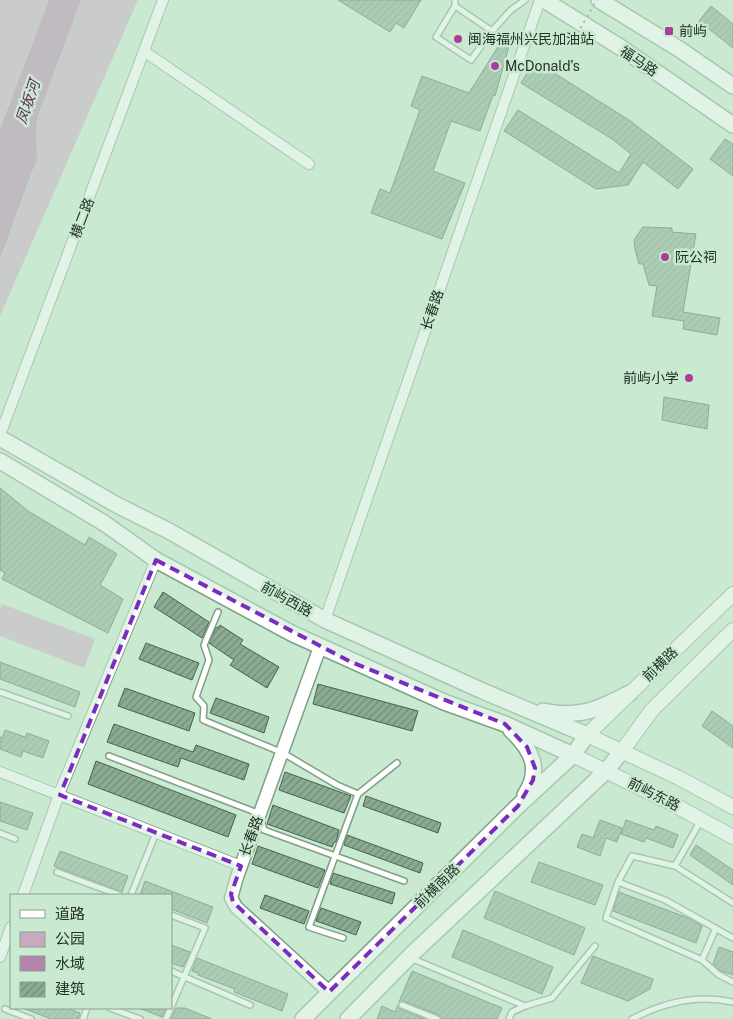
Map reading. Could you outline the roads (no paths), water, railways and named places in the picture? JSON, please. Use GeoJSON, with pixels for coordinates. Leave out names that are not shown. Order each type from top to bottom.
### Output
{"type":"FeatureCollection","features":[{"type":"Feature","properties":{"kind":"main road","name":"福马路"},"geometry":{"type":"LineString","coordinates":[[544,0],[620,47],[733,124]]}},
{"type":"Feature","properties":{"kind":"main road"},"geometry":{"type":"LineString","coordinates":[[598,0],[686,54],[733,86]]}},
{"type":"Feature","properties":{"kind":"main road","name":"前屿西路"},"geometry":{"type":"LineString","coordinates":[[0,436],[117,505],[169,531],[325,620],[485,692],[587,735]]}},
{"type":"Feature","properties":{"kind":"main road","name":"前屿西路"},"geometry":{"type":"LineString","coordinates":[[0,461],[104,523],[156,560],[320,647],[444,702],[505,724],[573,755]]}},
{"type":"Feature","properties":{"kind":"main road","name":"前横路"},"geometry":{"type":"LineString","coordinates":[[587,735],[733,594]]}},
{"type":"Feature","properties":{"kind":"main road","name":"前横路"},"geometry":{"type":"LineString","coordinates":[[622,751],[652,710],[733,630]]}},
{"type":"Feature","properties":{"kind":"main road"},"geometry":{"type":"LineString","coordinates":[[485,692],[555,714],[590,712],[630,693]]}},
{"type":"Feature","properties":{"kind":"main road"},"geometry":{"type":"LineString","coordinates":[[505,724],[527,748],[535,768],[533,780],[518,806]]}},
{"type":"Feature","properties":{"kind":"main road","name":"前屿东路"},"geometry":{"type":"LineString","coordinates":[[587,735],[679,778],[733,807]]}},
{"type":"Feature","properties":{"kind":"main road","name":"前横南路"},"geometry":{"type":"LineString","coordinates":[[303,1019],[518,806],[573,755],[587,735]]}},
{"type":"Feature","properties":{"kind":"main road"},"geometry":{"type":"LineString","coordinates":[[348,1019],[411,955],[606,771],[622,751]]}},
{"type":"Feature","properties":{"kind":"main road","name":"前屿东路"},"geometry":{"type":"LineString","coordinates":[[573,755],[702,819],[733,837]]}},
{"type":"Feature","properties":{"kind":"street","name":"横二路"},"geometry":{"type":"LineString","coordinates":[[0,436],[163,0]]}},
{"type":"Feature","properties":{"kind":"street","name":"长春路"},"geometry":{"type":"LineString","coordinates":[[325,620],[540,0]]}},
{"type":"Feature","properties":{"kind":"street"},"geometry":{"type":"LineString","coordinates":[[145,52],[309,164]]}},
{"type":"Feature","properties":{"kind":"street"},"geometry":{"type":"LineString","coordinates":[[23,894],[60,795],[156,560]]}},
{"type":"Feature","properties":{"kind":"street","name":"长春路"},"geometry":{"type":"LineString","coordinates":[[320,647],[231,894],[233,902],[329,992]]}},
{"type":"Feature","properties":{"kind":"street"},"geometry":{"type":"LineString","coordinates":[[0,772],[241,866]]}},
{"type":"Feature","properties":{"kind":"street"},"geometry":{"type":"LineString","coordinates":[[0,957],[10,930]]}},
{"type":"Feature","properties":{"kind":"lane"},"geometry":{"type":"LineString","coordinates":[[492,31],[455,3],[436,37],[471,60],[492,31],[511,10],[525,0]]}},
{"type":"Feature","properties":{"kind":"lane"},"geometry":{"type":"LineString","coordinates":[[218,612],[204,644],[209,660],[196,697],[204,706],[203,720],[283,753],[337,785],[358,794]]}},
{"type":"Feature","properties":{"kind":"lane"},"geometry":{"type":"LineString","coordinates":[[0,692],[68,716]]}},
{"type":"Feature","properties":{"kind":"lane"},"geometry":{"type":"LineString","coordinates":[[109,756],[259,814],[264,830],[404,881]]}},
{"type":"Feature","properties":{"kind":"lane"},"geometry":{"type":"LineString","coordinates":[[343,938],[309,927],[358,794],[397,763]]}},
{"type":"Feature","properties":{"kind":"lane"},"geometry":{"type":"LineString","coordinates":[[675,866],[702,819]]}},
{"type":"Feature","properties":{"kind":"lane"},"geometry":{"type":"LineString","coordinates":[[131,894],[156,832]]}},
{"type":"Feature","properties":{"kind":"lane"},"geometry":{"type":"LineString","coordinates":[[0,834],[15,839]]}},
{"type":"Feature","properties":{"kind":"lane"},"geometry":{"type":"LineString","coordinates":[[733,903],[675,866],[632,856],[618,882],[606,918],[702,960],[719,975],[733,982]]}},
{"type":"Feature","properties":{"kind":"lane"},"geometry":{"type":"LineString","coordinates":[[57,872],[116,894]]}},
{"type":"Feature","properties":{"kind":"lane"},"geometry":{"type":"LineString","coordinates":[[618,882],[666,900],[733,938]]}},
{"type":"Feature","properties":{"kind":"lane"},"geometry":{"type":"LineString","coordinates":[[172,915],[205,928],[172,1006]]}},
{"type":"Feature","properties":{"kind":"lane"},"geometry":{"type":"LineString","coordinates":[[702,960],[716,928]]}},
{"type":"Feature","properties":{"kind":"lane"},"geometry":{"type":"LineString","coordinates":[[509,1019],[512,1012],[552,998],[595,946]]}},
{"type":"Feature","properties":{"kind":"lane"},"geometry":{"type":"LineString","coordinates":[[411,955],[413,960],[525,1006]]}},
{"type":"Feature","properties":{"kind":"lane"},"geometry":{"type":"LineString","coordinates":[[172,971],[250,1006]]}},
{"type":"Feature","properties":{"kind":"lane"},"geometry":{"type":"LineString","coordinates":[[632,1019],[645,1012],[678,1000],[716,998],[733,1002]]}},
{"type":"Feature","properties":{"kind":"lane"},"geometry":{"type":"LineString","coordinates":[[402,1005],[437,1019]]}},
{"type":"Feature","properties":{"kind":"lane"},"geometry":{"type":"LineString","coordinates":[[5,1009],[31,1019]]}},
{"type":"Feature","properties":{"kind":"lane"},"geometry":{"type":"LineString","coordinates":[[113,1009],[140,1019]]}},
{"type":"Feature","properties":{"kind":"water","name":"凤坂河"},"geometry":{"type":"Polygon","coordinates":[[[49,0],[81,0],[39,113],[36,128],[37,159],[0,259],[0,129],[49,0]]]}},
{"type":"Feature","properties":{"kind":"place","name":"前屿"},"geometry":{"type":"Point","coordinates":[669,31]}},
{"type":"Feature","properties":{"kind":"place","name":"闽海福州兴民加油站"},"geometry":{"type":"Point","coordinates":[458,39]}},
{"type":"Feature","properties":{"kind":"place","name":"McDonald's"},"geometry":{"type":"Point","coordinates":[495,66]}},
{"type":"Feature","properties":{"kind":"place","name":"阮公祠"},"geometry":{"type":"Point","coordinates":[665,257]}},
{"type":"Feature","properties":{"kind":"place","name":"前屿小学"},"geometry":{"type":"Point","coordinates":[689,378]}}]}
